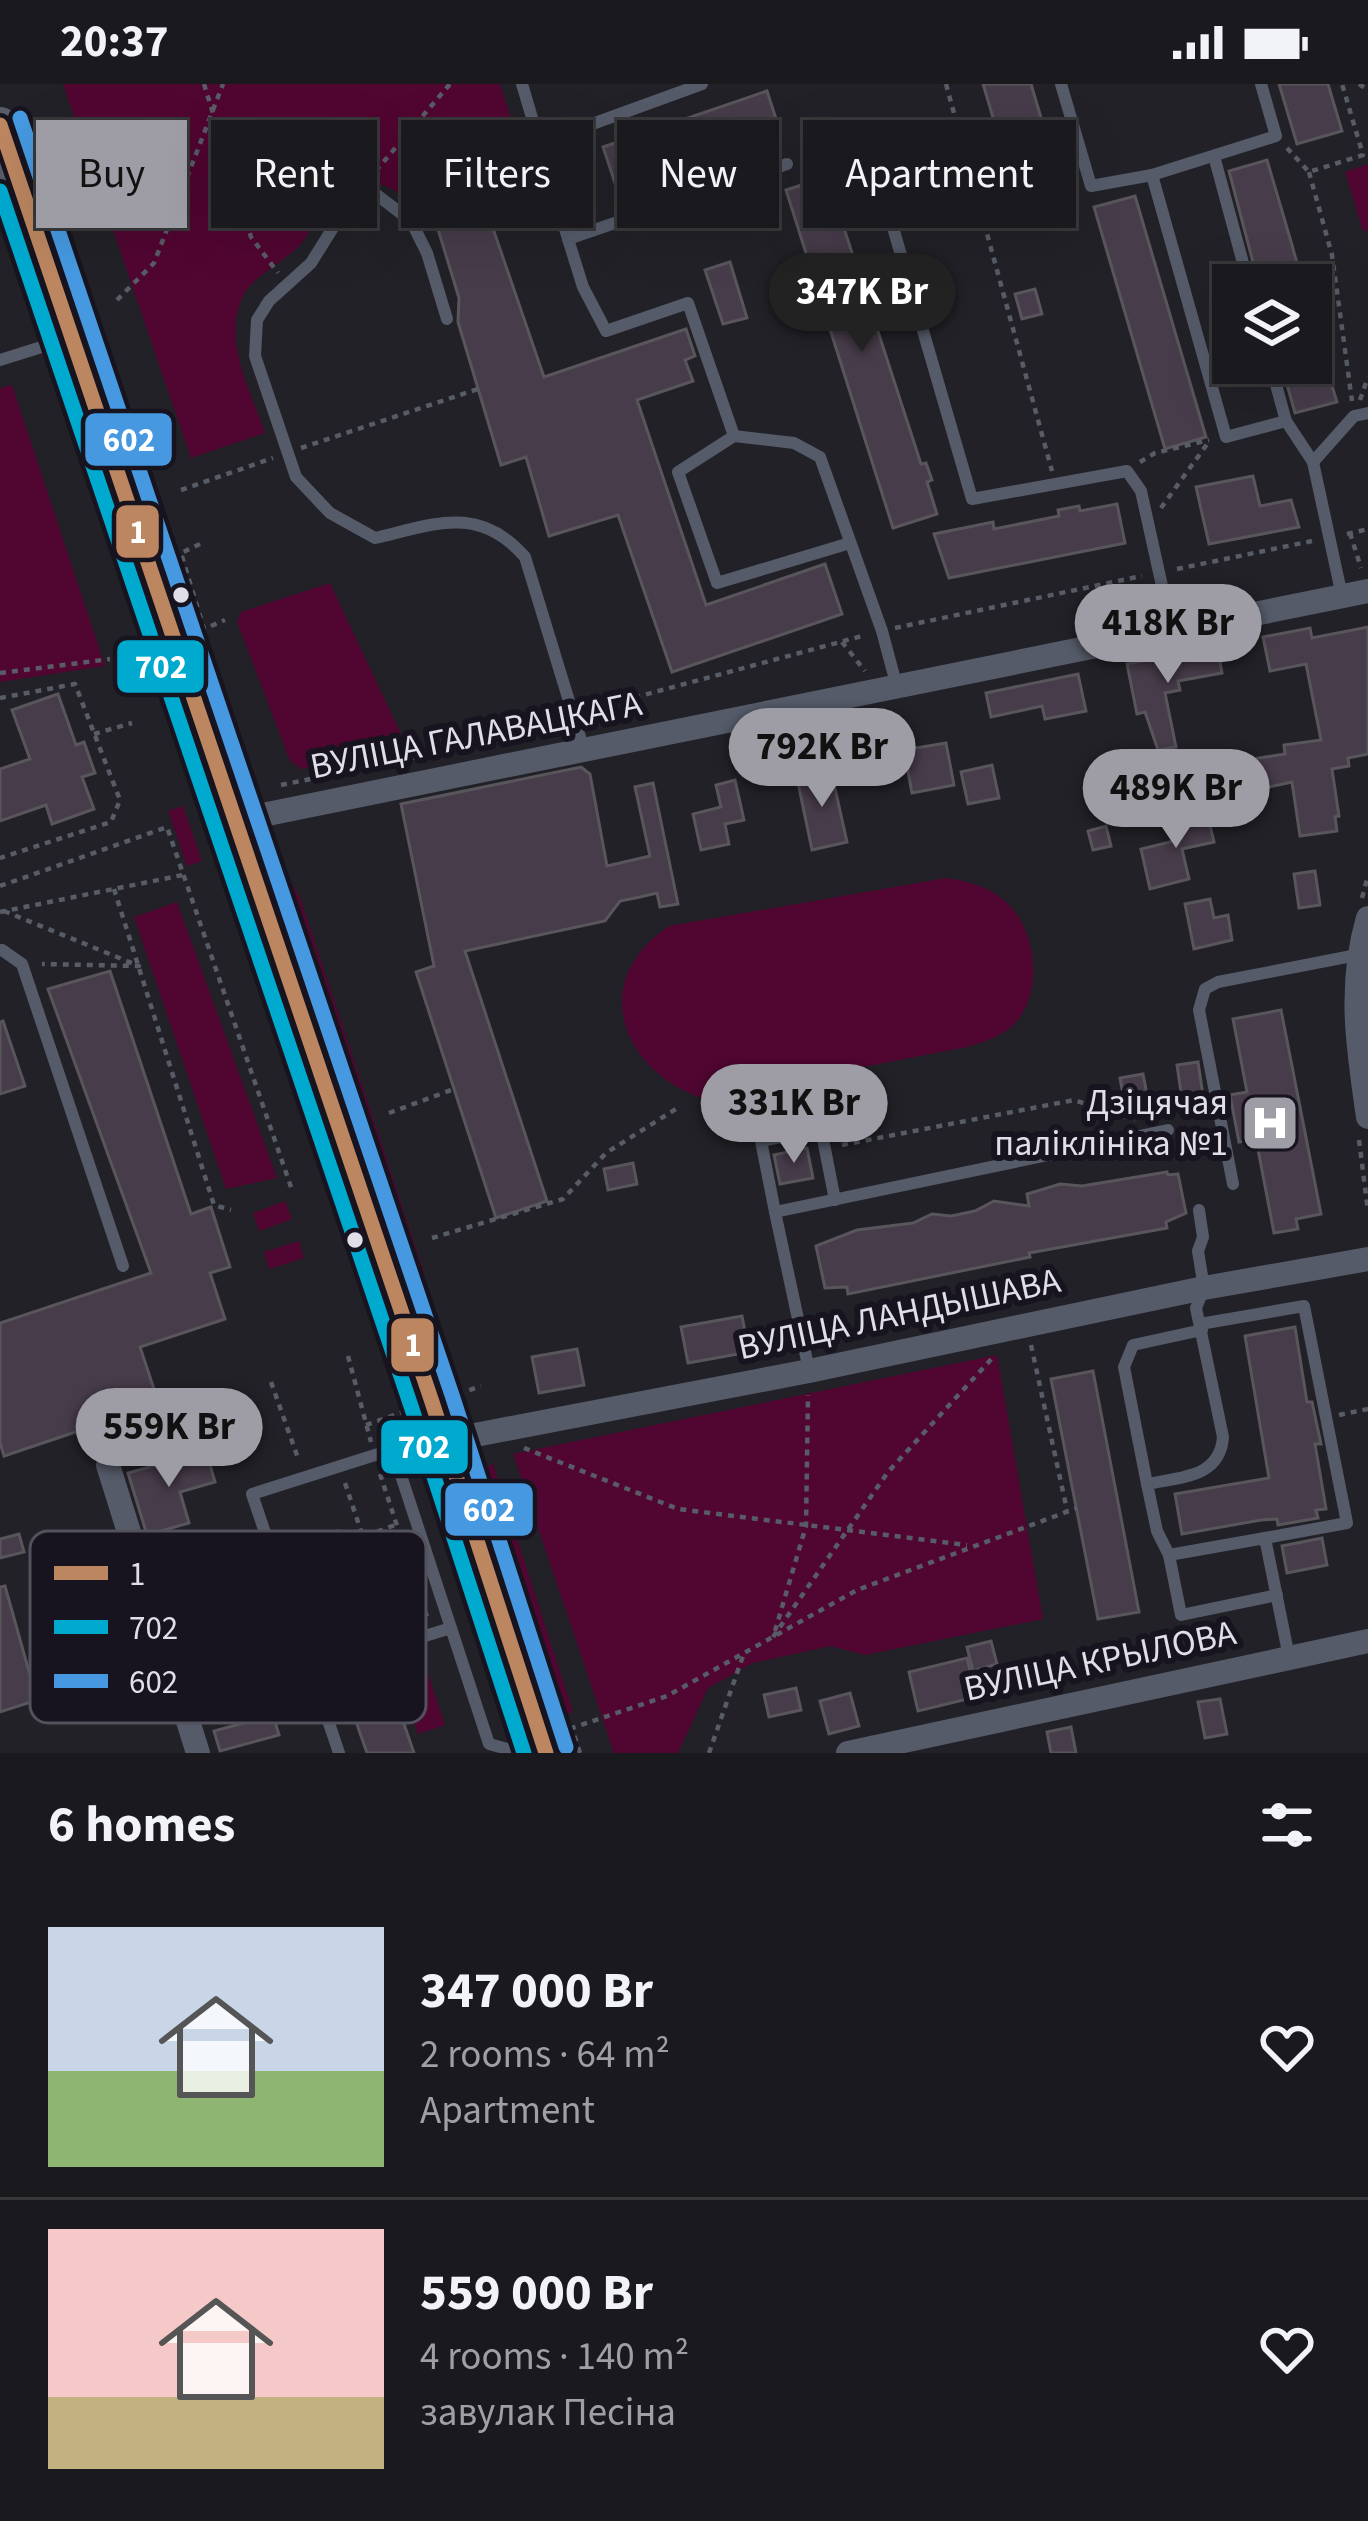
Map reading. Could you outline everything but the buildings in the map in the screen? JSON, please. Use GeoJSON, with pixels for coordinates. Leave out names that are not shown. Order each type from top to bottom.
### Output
{"type":"FeatureCollection","features":[{"type":"Feature","properties":{"kind":"main road"},"geometry":{"type":"LineString","coordinates":[[0,125],[546,1753]]}},
{"type":"Feature","properties":{"kind":"street","name":"ВУЛІЦА ГАЛАВАЦКАГА"},"geometry":{"type":"LineString","coordinates":[[233,821],[1368,591]]}},
{"type":"Feature","properties":{"kind":"street"},"geometry":{"type":"LineString","coordinates":[[1368,918],[1357,955],[1356,1032],[1368,1117]]}},
{"type":"Feature","properties":{"kind":"street","name":"ВУЛІЦА ЛАНДЫШАВА"},"geometry":{"type":"LineString","coordinates":[[444,1441],[1368,1259]]}},
{"type":"Feature","properties":{"kind":"street"},"geometry":{"type":"LineString","coordinates":[[108,1465],[128,1531]]}},
{"type":"Feature","properties":{"kind":"street","name":"ВУЛІЦА КРЫЛОВА"},"geometry":{"type":"LineString","coordinates":[[848,1753],[1368,1641]]}},
{"type":"Feature","properties":{"kind":"street"},"geometry":{"type":"LineString","coordinates":[[188,1723],[198,1753]]}},
{"type":"Feature","properties":{"kind":"lane"},"geometry":{"type":"LineString","coordinates":[[522,84],[533,120]]}},
{"type":"Feature","properties":{"kind":"lane"},"geometry":{"type":"LineString","coordinates":[[593,124],[702,84]]}},
{"type":"Feature","properties":{"kind":"lane"},"geometry":{"type":"LineString","coordinates":[[1060,84],[1091,186],[1151,175],[1276,136],[1261,84]]}},
{"type":"Feature","properties":{"kind":"lane"},"geometry":{"type":"LineString","coordinates":[[1214,156],[1243,264]]}},
{"type":"Feature","properties":{"kind":"lane"},"geometry":{"type":"LineString","coordinates":[[568,238],[787,164]]}},
{"type":"Feature","properties":{"kind":"lane"},"geometry":{"type":"LineString","coordinates":[[1151,175],[1226,437],[1286,421]]}},
{"type":"Feature","properties":{"kind":"lane"},"geometry":{"type":"LineString","coordinates":[[377,195],[411,221],[427,253],[447,319]]}},
{"type":"Feature","properties":{"kind":"lane"},"geometry":{"type":"LineString","coordinates":[[332,228],[310,262],[269,301],[257,320],[255,356],[296,476],[330,513],[375,538],[464,520],[507,536],[525,557],[584,752]]}},
{"type":"Feature","properties":{"kind":"lane"},"geometry":{"type":"LineString","coordinates":[[565,228],[583,287],[606,331],[688,303],[734,436]]}},
{"type":"Feature","properties":{"kind":"lane"},"geometry":{"type":"LineString","coordinates":[[892,228],[972,499],[1126,471],[1141,491],[1172,631]]}},
{"type":"Feature","properties":{"kind":"lane"},"geometry":{"type":"LineString","coordinates":[[0,360],[74,336]]}},
{"type":"Feature","properties":{"kind":"lane"},"geometry":{"type":"LineString","coordinates":[[1276,384],[1286,421],[1313,462],[1342,596]]}},
{"type":"Feature","properties":{"kind":"lane"},"geometry":{"type":"LineString","coordinates":[[1313,462],[1361,415]]}},
{"type":"Feature","properties":{"kind":"lane"},"geometry":{"type":"LineString","coordinates":[[850,543],[717,583],[678,472],[734,436],[794,442],[820,457],[882,631],[897,687]]}},
{"type":"Feature","properties":{"kind":"lane"},"geometry":{"type":"LineString","coordinates":[[0,948],[22,964],[123,1266]]}},
{"type":"Feature","properties":{"kind":"lane"},"geometry":{"type":"LineString","coordinates":[[1233,1184],[1199,1010],[1205,989],[1218,982],[1357,955]]}},
{"type":"Feature","properties":{"kind":"lane"},"geometry":{"type":"LineString","coordinates":[[809,1371],[761,1141],[821,1129],[835,1200]]}},
{"type":"Feature","properties":{"kind":"lane"},"geometry":{"type":"LineString","coordinates":[[775,1212],[1168,1130]]}},
{"type":"Feature","properties":{"kind":"lane"},"geometry":{"type":"LineString","coordinates":[[1147,1484],[1205,1471],[1218,1462],[1222,1451],[1196,1308],[1204,1288],[1198,1251],[1203,1237],[1199,1210]]}},
{"type":"Feature","properties":{"kind":"lane"},"geometry":{"type":"LineString","coordinates":[[1169,1555],[1347,1522],[1304,1306],[1132,1345],[1124,1367],[1157,1531],[1169,1555],[1181,1615],[1276,1595]]}},
{"type":"Feature","properties":{"kind":"lane"},"geometry":{"type":"LineString","coordinates":[[264,1531],[252,1494],[393,1451],[444,1441]]}},
{"type":"Feature","properties":{"kind":"lane"},"geometry":{"type":"LineString","coordinates":[[393,1451],[419,1531]]}},
{"type":"Feature","properties":{"kind":"lane"},"geometry":{"type":"LineString","coordinates":[[1264,1538],[1289,1657]]}},
{"type":"Feature","properties":{"kind":"lane"},"geometry":{"type":"LineString","coordinates":[[426,1552],[489,1744],[522,1753]]}},
{"type":"Feature","properties":{"kind":"lane"},"geometry":{"type":"LineString","coordinates":[[426,1636],[451,1628]]}},
{"type":"Feature","properties":{"kind":"lane"},"geometry":{"type":"LineString","coordinates":[[329,1723],[339,1753]]}},
{"type":"Feature","properties":{"kind":"path"},"geometry":{"type":"LineString","coordinates":[[204,84],[251,237],[288,287]]}},
{"type":"Feature","properties":{"kind":"path"},"geometry":{"type":"LineString","coordinates":[[117,300],[154,263],[224,84]]}},
{"type":"Feature","properties":{"kind":"path"},"geometry":{"type":"LineString","coordinates":[[377,169],[450,84]]}},
{"type":"Feature","properties":{"kind":"path"},"geometry":{"type":"LineString","coordinates":[[946,84],[1055,482]]}},
{"type":"Feature","properties":{"kind":"path"},"geometry":{"type":"LineString","coordinates":[[1309,172],[1365,154],[1342,84]]}},
{"type":"Feature","properties":{"kind":"path"},"geometry":{"type":"LineString","coordinates":[[1359,84],[1368,89]]}},
{"type":"Feature","properties":{"kind":"path"},"geometry":{"type":"LineString","coordinates":[[1276,136],[1309,172],[1333,255],[1361,415]]}},
{"type":"Feature","properties":{"kind":"path"},"geometry":{"type":"LineString","coordinates":[[181,490],[478,389]]}},
{"type":"Feature","properties":{"kind":"path"},"geometry":{"type":"LineString","coordinates":[[1126,471],[1155,453],[1226,437]]}},
{"type":"Feature","properties":{"kind":"path"},"geometry":{"type":"LineString","coordinates":[[1150,525],[1210,440]]}},
{"type":"Feature","properties":{"kind":"path"},"geometry":{"type":"LineString","coordinates":[[280,784],[549,730],[574,715],[882,631],[1368,529]]}},
{"type":"Feature","properties":{"kind":"path"},"geometry":{"type":"LineString","coordinates":[[1350,533],[1363,575],[1368,575]]}},
{"type":"Feature","properties":{"kind":"path"},"geometry":{"type":"LineString","coordinates":[[200,544],[181,553],[204,629],[225,620]]}},
{"type":"Feature","properties":{"kind":"path"},"geometry":{"type":"LineString","coordinates":[[0,673],[110,659]]}},
{"type":"Feature","properties":{"kind":"path"},"geometry":{"type":"LineString","coordinates":[[0,698],[75,684],[119,800],[111,822],[0,858]]}},
{"type":"Feature","properties":{"kind":"path"},"geometry":{"type":"LineString","coordinates":[[94,734],[132,723]]}},
{"type":"Feature","properties":{"kind":"path"},"geometry":{"type":"LineString","coordinates":[[0,886],[167,827],[292,1190]]}},
{"type":"Feature","properties":{"kind":"path"},"geometry":{"type":"LineString","coordinates":[[2,912],[184,875]]}},
{"type":"Feature","properties":{"kind":"path"},"geometry":{"type":"LineString","coordinates":[[114,889],[214,1204],[231,1210]]}},
{"type":"Feature","properties":{"kind":"path"},"geometry":{"type":"LineString","coordinates":[[2,912],[139,966]]}},
{"type":"Feature","properties":{"kind":"path"},"geometry":{"type":"LineString","coordinates":[[22,964],[139,966]]}},
{"type":"Feature","properties":{"kind":"path"},"geometry":{"type":"LineString","coordinates":[[389,1112],[454,1089]]}},
{"type":"Feature","properties":{"kind":"path"},"geometry":{"type":"LineString","coordinates":[[825,1149],[1074,1100],[1168,1130]]}},
{"type":"Feature","properties":{"kind":"path"},"geometry":{"type":"LineString","coordinates":[[432,1238],[562,1199],[606,1153],[679,1107]]}},
{"type":"Feature","properties":{"kind":"path"},"geometry":{"type":"LineString","coordinates":[[1030,1342],[1066,1510]]}},
{"type":"Feature","properties":{"kind":"path"},"geometry":{"type":"LineString","coordinates":[[773,1637],[888,1472],[1001,1348]]}},
{"type":"Feature","properties":{"kind":"path"},"geometry":{"type":"LineString","coordinates":[[348,1356],[371,1442]]}},
{"type":"Feature","properties":{"kind":"path"},"geometry":{"type":"LineString","coordinates":[[773,1637],[806,1526],[809,1371]]}},
{"type":"Feature","properties":{"kind":"path"},"geometry":{"type":"LineString","coordinates":[[271,1382],[304,1477]]}},
{"type":"Feature","properties":{"kind":"path"},"geometry":{"type":"LineString","coordinates":[[453,1395],[481,1386]]}},
{"type":"Feature","properties":{"kind":"path"},"geometry":{"type":"LineString","coordinates":[[366,1424],[403,1412]]}},
{"type":"Feature","properties":{"kind":"path"},"geometry":{"type":"LineString","coordinates":[[522,1448],[679,1509],[974,1546]]}},
{"type":"Feature","properties":{"kind":"path"},"geometry":{"type":"LineString","coordinates":[[339,1466],[361,1531]]}},
{"type":"Feature","properties":{"kind":"path"},"geometry":{"type":"LineString","coordinates":[[580,1753],[572,1728],[667,1696],[857,1590],[1077,1508]]}},
{"type":"Feature","properties":{"kind":"path"},"geometry":{"type":"LineString","coordinates":[[380,1531],[397,1525]]}},
{"type":"Feature","properties":{"kind":"path"},"geometry":{"type":"LineString","coordinates":[[709,1753],[744,1653]]}},
{"type":"Feature","properties":{"kind":"shaded area"},"geometry":{"type":"Polygon","coordinates":[[[63,84],[500,84],[511,120],[401,120],[401,195],[377,184],[377,120],[211,120],[211,228],[311,228],[303,242],[256,280],[239,306],[238,354],[265,433],[191,458],[112,228],[187,228],[187,120],[75,120],[63,84]]]}},
{"type":"Feature","properties":{"kind":"shaded area"},"geometry":{"type":"Polygon","coordinates":[[[1368,164],[1368,230],[1363,231],[1345,172],[1368,164]]]}},
{"type":"Feature","properties":{"kind":"shaded area"},"geometry":{"type":"Polygon","coordinates":[[[12,385],[105,666],[0,682],[0,388],[12,385]]]}},
{"type":"Feature","properties":{"kind":"shaded area"},"geometry":{"type":"Polygon","coordinates":[[[330,583],[408,749],[302,769],[290,761],[237,622],[241,612],[330,583]]]}},
{"type":"Feature","properties":{"kind":"shaded area"},"geometry":{"type":"Polygon","coordinates":[[[183,806],[202,861],[187,866],[168,811],[183,806]]]}},
{"type":"Feature","properties":{"kind":"shaded area"},"geometry":{"type":"Polygon","coordinates":[[[281,866],[299,895],[424,1272],[420,1279],[407,1277],[276,889],[272,871],[281,866]]]}},
{"type":"Feature","properties":{"kind":"shaded area"},"geometry":{"type":"Polygon","coordinates":[[[946,878],[978,886],[1006,902],[1030,943],[1030,994],[1016,1022],[1000,1035],[967,1047],[701,1098],[650,1066],[634,1045],[624,1021],[622,996],[629,971],[644,948],[669,926],[946,878]]]}},
{"type":"Feature","properties":{"kind":"shaded area"},"geometry":{"type":"Polygon","coordinates":[[[177,902],[277,1178],[226,1189],[134,917],[177,902]]]}},
{"type":"Feature","properties":{"kind":"shaded area"},"geometry":{"type":"Polygon","coordinates":[[[285,1201],[292,1219],[259,1231],[253,1213],[285,1201]]]}},
{"type":"Feature","properties":{"kind":"shaded area"},"geometry":{"type":"Polygon","coordinates":[[[299,1241],[304,1258],[269,1269],[264,1252],[299,1241]]]}},
{"type":"Feature","properties":{"kind":"shaded area"},"geometry":{"type":"Polygon","coordinates":[[[429,1290],[455,1370],[454,1379],[444,1388],[414,1296],[429,1290]]]}},
{"type":"Feature","properties":{"kind":"shaded area"},"geometry":{"type":"Polygon","coordinates":[[[997,1355],[1043,1619],[865,1655],[831,1646],[753,1663],[708,1688],[678,1753],[614,1753],[513,1454],[997,1355]]]}},
{"type":"Feature","properties":{"kind":"shaded area"},"geometry":{"type":"Polygon","coordinates":[[[493,1464],[573,1712],[555,1718],[475,1470],[493,1464]]]}},
{"type":"Feature","properties":{"kind":"shaded area"},"geometry":{"type":"Polygon","coordinates":[[[426,1668],[445,1725],[418,1734],[414,1723],[426,1723],[426,1668]]]}},
{"type":"Feature","properties":{"kind":"transit line","name":"602"},"geometry":{"type":"LineString","coordinates":[[20,118],[452,1395],[566,1747]]}},
{"type":"Feature","properties":{"kind":"transit line","name":"1"},"geometry":{"type":"LineString","coordinates":[[0,125],[546,1753]]}},
{"type":"Feature","properties":{"kind":"transit line","name":"702"},"geometry":{"type":"LineString","coordinates":[[0,191],[524,1753]]}},
{"type":"Feature","properties":{"kind":"place","name":"Дзіцячая паліклініка №1"},"geometry":{"type":"Point","coordinates":[1270,1123]}}]}
